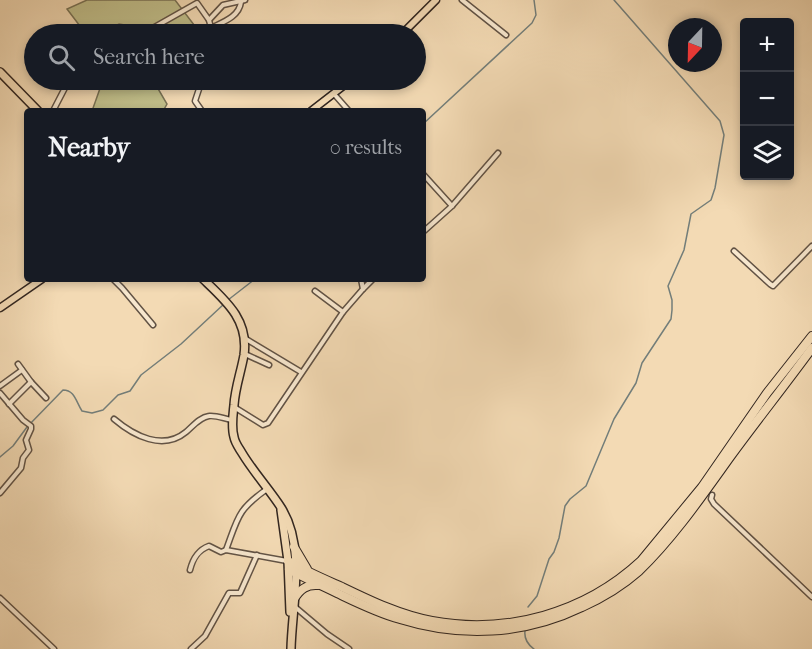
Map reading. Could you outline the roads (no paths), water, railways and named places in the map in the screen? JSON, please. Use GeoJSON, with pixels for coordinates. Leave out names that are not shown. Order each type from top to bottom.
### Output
{"type":"FeatureCollection","features":[{"type":"Feature","properties":{"kind":"highway"},"geometry":{"type":"LineString","coordinates":[[0,73],[35,108]]}},
{"type":"Feature","properties":{"kind":"highway"},"geometry":{"type":"LineString","coordinates":[[206,282],[238,317],[245,338],[244,354],[235,392],[233,436],[280,507],[290,527],[294,547],[310,573]]}},
{"type":"Feature","properties":{"kind":"highway"},"geometry":{"type":"LineString","coordinates":[[292,567],[409,616],[444,623],[493,625],[526,621],[584,600],[629,572],[651,548],[702,487],[767,393],[812,336]]}},
{"type":"Feature","properties":{"kind":"highway"},"geometry":{"type":"LineString","coordinates":[[292,567],[320,585],[366,607],[426,626],[498,631],[553,620],[598,600],[639,571],[693,509],[758,418],[812,348]]}},
{"type":"Feature","properties":{"kind":"highway"},"geometry":{"type":"LineString","coordinates":[[280,507],[292,567],[294,603],[291,623]]}},
{"type":"Feature","properties":{"kind":"highway"},"geometry":{"type":"LineString","coordinates":[[291,649],[289,596],[294,547]]}},
{"type":"Feature","properties":{"kind":"highway"},"geometry":{"type":"LineString","coordinates":[[294,603],[301,589],[320,585]]}},
{"type":"Feature","properties":{"kind":"main road"},"geometry":{"type":"LineString","coordinates":[[412,24],[436,0]]}},
{"type":"Feature","properties":{"kind":"main road"},"geometry":{"type":"LineString","coordinates":[[315,108],[338,90]]}},
{"type":"Feature","properties":{"kind":"main road"},"geometry":{"type":"LineString","coordinates":[[0,308],[38,282]]}},
{"type":"Feature","properties":{"kind":"street"},"geometry":{"type":"LineString","coordinates":[[462,0],[506,35]]}},
{"type":"Feature","properties":{"kind":"street"},"geometry":{"type":"LineString","coordinates":[[209,20],[223,5],[243,1]]}},
{"type":"Feature","properties":{"kind":"street"},"geometry":{"type":"LineString","coordinates":[[218,24],[235,16],[243,1]]}},
{"type":"Feature","properties":{"kind":"street"},"geometry":{"type":"LineString","coordinates":[[163,24],[196,3],[210,24]]}},
{"type":"Feature","properties":{"kind":"street"},"geometry":{"type":"LineString","coordinates":[[55,108],[64,90]]}},
{"type":"Feature","properties":{"kind":"street"},"geometry":{"type":"LineString","coordinates":[[198,90],[195,101],[200,108]]}},
{"type":"Feature","properties":{"kind":"street"},"geometry":{"type":"LineString","coordinates":[[334,93],[346,108]]}},
{"type":"Feature","properties":{"kind":"street"},"geometry":{"type":"LineString","coordinates":[[426,229],[452,206],[498,153]]}},
{"type":"Feature","properties":{"kind":"street"},"geometry":{"type":"LineString","coordinates":[[426,177],[452,206]]}},
{"type":"Feature","properties":{"kind":"street"},"geometry":{"type":"LineString","coordinates":[[734,250],[773,286],[812,246]]}},
{"type":"Feature","properties":{"kind":"street"},"geometry":{"type":"LineString","coordinates":[[116,282],[153,325]]}},
{"type":"Feature","properties":{"kind":"street"},"geometry":{"type":"LineString","coordinates":[[362,282],[363,289]]}},
{"type":"Feature","properties":{"kind":"street"},"geometry":{"type":"LineString","coordinates":[[234,407],[259,424],[266,425],[343,312],[370,282]]}},
{"type":"Feature","properties":{"kind":"street"},"geometry":{"type":"LineString","coordinates":[[315,291],[343,312]]}},
{"type":"Feature","properties":{"kind":"street"},"geometry":{"type":"LineString","coordinates":[[245,338],[301,372]]}},
{"type":"Feature","properties":{"kind":"street"},"geometry":{"type":"LineString","coordinates":[[244,354],[269,365]]}},
{"type":"Feature","properties":{"kind":"street"},"geometry":{"type":"LineString","coordinates":[[18,364],[46,398]]}},
{"type":"Feature","properties":{"kind":"street"},"geometry":{"type":"LineString","coordinates":[[0,386],[22,370]]}},
{"type":"Feature","properties":{"kind":"street"},"geometry":{"type":"LineString","coordinates":[[9,404],[31,382]]}},
{"type":"Feature","properties":{"kind":"street"},"geometry":{"type":"LineString","coordinates":[[0,393],[31,429],[26,440],[29,450],[23,458],[21,468],[0,493]]}},
{"type":"Feature","properties":{"kind":"street"},"geometry":{"type":"LineString","coordinates":[[114,419],[134,433],[151,440],[166,442],[184,434],[202,418],[209,416],[233,420]]}},
{"type":"Feature","properties":{"kind":"street"},"geometry":{"type":"LineString","coordinates":[[226,550],[241,513],[251,500],[267,489]]}},
{"type":"Feature","properties":{"kind":"street"},"geometry":{"type":"LineString","coordinates":[[712,495],[711,499],[714,504],[812,597]]}},
{"type":"Feature","properties":{"kind":"street"},"geometry":{"type":"LineString","coordinates":[[190,570],[197,553],[211,546],[221,552],[226,550],[257,555],[292,567]]}},
{"type":"Feature","properties":{"kind":"street"},"geometry":{"type":"LineString","coordinates":[[191,649],[205,636],[229,592],[240,593],[257,555]]}},
{"type":"Feature","properties":{"kind":"street"},"geometry":{"type":"LineString","coordinates":[[0,598],[54,649]]}},
{"type":"Feature","properties":{"kind":"street"},"geometry":{"type":"LineString","coordinates":[[294,603],[327,634],[349,649]]}},
{"type":"Feature","properties":{"kind":"waterway"},"geometry":{"type":"LineString","coordinates":[[426,121],[532,23],[536,15],[534,0]]}},
{"type":"Feature","properties":{"kind":"waterway"},"geometry":{"type":"LineString","coordinates":[[528,607],[537,596],[549,559],[554,552],[565,506],[586,486],[614,419],[636,383],[642,363],[671,319],[672,300],[668,286],[684,250],[691,214],[711,200],[724,135],[720,121],[614,0]]}},
{"type":"Feature","properties":{"kind":"waterway"},"geometry":{"type":"LineString","coordinates":[[228,300],[251,282]]}},
{"type":"Feature","properties":{"kind":"waterway"},"geometry":{"type":"LineString","coordinates":[[0,457],[13,446],[27,427],[63,390],[73,394],[82,411],[92,413],[103,410],[118,395],[130,391],[141,375],[181,344],[224,304]]}},
{"type":"Feature","properties":{"kind":"waterway"},"geometry":{"type":"LineString","coordinates":[[525,631],[526,641],[534,649]]}}]}
